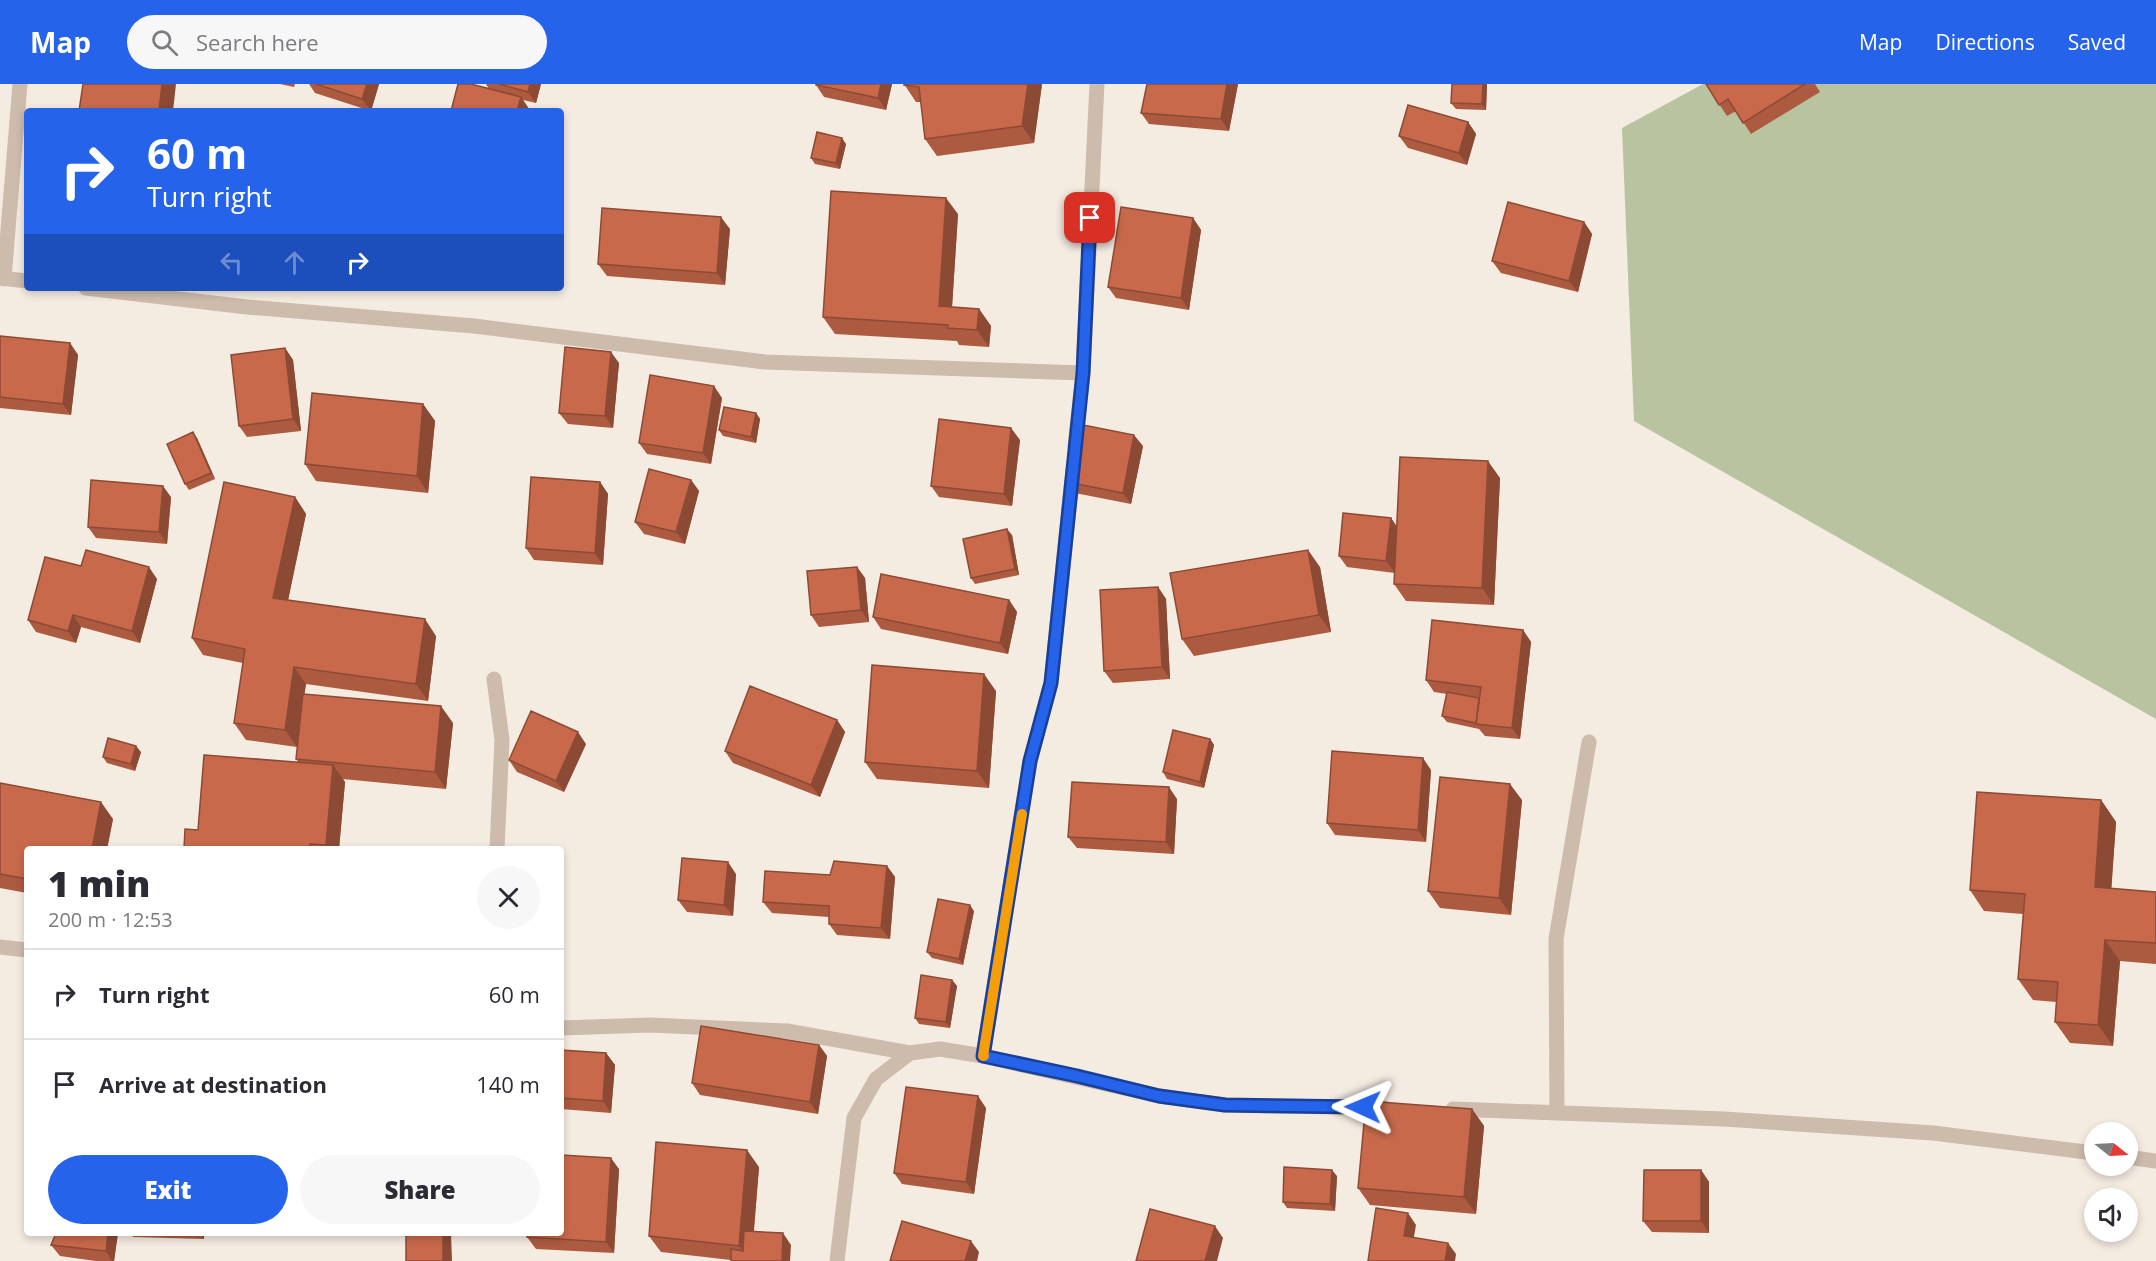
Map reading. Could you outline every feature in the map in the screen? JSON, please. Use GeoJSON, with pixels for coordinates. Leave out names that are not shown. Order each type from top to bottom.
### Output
{"type":"FeatureCollection","features":[{"type":"Feature","properties":{"kind":"street"},"geometry":{"type":"LineString","coordinates":[[20,84],[2,278],[24,281]]}},
{"type":"Feature","properties":{"kind":"street"},"geometry":{"type":"LineString","coordinates":[[983,1056],[1030,761],[1051,683],[1083,373],[1097,84]]}},
{"type":"Feature","properties":{"kind":"street"},"geometry":{"type":"LineString","coordinates":[[113,291],[248,306],[474,326],[765,362],[1083,373]]}},
{"type":"Feature","properties":{"kind":"street"},"geometry":{"type":"LineString","coordinates":[[494,679],[502,740],[497,846]]}},
{"type":"Feature","properties":{"kind":"street"},"geometry":{"type":"LineString","coordinates":[[1557,1113],[1556,939],[1589,742]]}},
{"type":"Feature","properties":{"kind":"street"},"geometry":{"type":"LineString","coordinates":[[0,947],[24,950]]}},
{"type":"Feature","properties":{"kind":"street"},"geometry":{"type":"LineString","coordinates":[[564,1028],[650,1025],[787,1031],[910,1053],[940,1049],[983,1056],[1159,1096],[1225,1105],[1397,1108]]}},
{"type":"Feature","properties":{"kind":"street"},"geometry":{"type":"LineString","coordinates":[[837,1261],[854,1118],[876,1079],[910,1053]]}},
{"type":"Feature","properties":{"kind":"street"},"geometry":{"type":"LineString","coordinates":[[1443,1109],[1724,1119],[1933,1133],[2084,1152]]}},
{"type":"Feature","properties":{"kind":"street"},"geometry":{"type":"LineString","coordinates":[[2138,1159],[2156,1161]]}},
{"type":"Feature","properties":{"kind":"green space"},"geometry":{"type":"Polygon","coordinates":[[[1703,84],[2156,84],[2156,719],[1634,421],[1622,128],[1703,84]]]}},
{"type":"Feature","properties":{"kind":"building"},"geometry":{"type":"Polygon","coordinates":[[[83,84],[162,84],[159,108],[79,108],[83,84]]]}},
{"type":"Feature","properties":{"kind":"building"},"geometry":{"type":"Polygon","coordinates":[[[316,84],[367,84],[362,99],[316,84]]]}},
{"type":"Feature","properties":{"kind":"building"},"geometry":{"type":"Polygon","coordinates":[[[458,84],[471,84],[521,97],[518,108],[452,108],[458,84]]]}},
{"type":"Feature","properties":{"kind":"building"},"geometry":{"type":"Polygon","coordinates":[[[499,84],[530,84],[528,92],[499,84]]]}},
{"type":"Feature","properties":{"kind":"building"},"geometry":{"type":"Polygon","coordinates":[[[816,84],[881,84],[878,98],[816,84]]]}},
{"type":"Feature","properties":{"kind":"building"},"geometry":{"type":"Polygon","coordinates":[[[904,84],[1028,84],[1022,126],[925,139],[919,87],[904,84]]]}},
{"type":"Feature","properties":{"kind":"building"},"geometry":{"type":"Polygon","coordinates":[[[1147,84],[1227,84],[1221,119],[1141,113],[1147,84]]]}},
{"type":"Feature","properties":{"kind":"building"},"geometry":{"type":"Polygon","coordinates":[[[1452,84],[1483,84],[1482,104],[1451,103],[1452,84]]]}},
{"type":"Feature","properties":{"kind":"building"},"geometry":{"type":"Polygon","coordinates":[[[1706,84],[1805,84],[1743,123],[1728,99],[1719,105],[1706,84]]]}},
{"type":"Feature","properties":{"kind":"building"},"geometry":{"type":"Polygon","coordinates":[[[1408,105],[1468,122],[1459,153],[1399,136],[1408,105]]]}},
{"type":"Feature","properties":{"kind":"building"},"geometry":{"type":"Polygon","coordinates":[[[817,132],[842,138],[836,163],[811,158],[817,132]]]}},
{"type":"Feature","properties":{"kind":"building"},"geometry":{"type":"Polygon","coordinates":[[[831,191],[946,198],[939,306],[979,309],[977,330],[947,328],[948,325],[823,317],[831,191]]]}},
{"type":"Feature","properties":{"kind":"building"},"geometry":{"type":"Polygon","coordinates":[[[1508,202],[1584,222],[1569,281],[1492,261],[1508,202]]]}},
{"type":"Feature","properties":{"kind":"building"},"geometry":{"type":"Polygon","coordinates":[[[1121,207],[1193,218],[1181,298],[1108,287],[1121,207]]]}},
{"type":"Feature","properties":{"kind":"building"},"geometry":{"type":"Polygon","coordinates":[[[602,208],[721,217],[717,273],[598,264],[602,208]]]}},
{"type":"Feature","properties":{"kind":"building"},"geometry":{"type":"Polygon","coordinates":[[[0,336],[70,343],[63,404],[0,397],[0,336]]]}},
{"type":"Feature","properties":{"kind":"building"},"geometry":{"type":"Polygon","coordinates":[[[565,347],[611,352],[605,416],[559,413],[565,347]]]}},
{"type":"Feature","properties":{"kind":"building"},"geometry":{"type":"Polygon","coordinates":[[[285,348],[293,419],[239,426],[231,355],[285,348]]]}},
{"type":"Feature","properties":{"kind":"building"},"geometry":{"type":"Polygon","coordinates":[[[650,375],[714,386],[703,453],[639,443],[650,375]]]}},
{"type":"Feature","properties":{"kind":"building"},"geometry":{"type":"Polygon","coordinates":[[[312,393],[423,404],[417,476],[305,464],[312,393]]]}},
{"type":"Feature","properties":{"kind":"building"},"geometry":{"type":"Polygon","coordinates":[[[724,407],[756,413],[751,437],[719,430],[724,407]]]}},
{"type":"Feature","properties":{"kind":"building"},"geometry":{"type":"Polygon","coordinates":[[[939,419],[1011,428],[1004,494],[931,486],[939,419]]]}},
{"type":"Feature","properties":{"kind":"building"},"geometry":{"type":"Polygon","coordinates":[[[1078,424],[1134,435],[1123,493],[1067,482],[1078,424]]]}},
{"type":"Feature","properties":{"kind":"building"},"geometry":{"type":"Polygon","coordinates":[[[193,432],[211,473],[185,484],[167,444],[193,432]]]}},
{"type":"Feature","properties":{"kind":"building"},"geometry":{"type":"Polygon","coordinates":[[[1400,457],[1488,461],[1482,588],[1394,584],[1400,457]]]}},
{"type":"Feature","properties":{"kind":"building"},"geometry":{"type":"Polygon","coordinates":[[[649,469],[691,480],[676,532],[635,522],[649,469]]]}},
{"type":"Feature","properties":{"kind":"building"},"geometry":{"type":"Polygon","coordinates":[[[531,477],[600,482],[595,553],[526,548],[531,477]]]}},
{"type":"Feature","properties":{"kind":"building"},"geometry":{"type":"Polygon","coordinates":[[[91,480],[163,486],[159,532],[88,527],[91,480]]]}},
{"type":"Feature","properties":{"kind":"building"},"geometry":{"type":"Polygon","coordinates":[[[224,482],[295,497],[273,598],[425,619],[416,684],[294,667],[285,730],[234,723],[245,649],[192,638],[224,482]]]}},
{"type":"Feature","properties":{"kind":"building"},"geometry":{"type":"Polygon","coordinates":[[[1343,513],[1391,518],[1386,561],[1339,556],[1343,513]]]}},
{"type":"Feature","properties":{"kind":"building"},"geometry":{"type":"Polygon","coordinates":[[[1007,529],[1015,569],[971,578],[963,539],[1007,529]]]}},
{"type":"Feature","properties":{"kind":"building"},"geometry":{"type":"Polygon","coordinates":[[[86,550],[149,567],[132,631],[73,615],[68,631],[28,620],[45,557],[81,566],[86,550]]]}},
{"type":"Feature","properties":{"kind":"building"},"geometry":{"type":"Polygon","coordinates":[[[1308,550],[1319,615],[1182,639],[1170,573],[1308,550]]]}},
{"type":"Feature","properties":{"kind":"building"},"geometry":{"type":"Polygon","coordinates":[[[857,567],[861,610],[811,615],[807,571],[857,567]]]}},
{"type":"Feature","properties":{"kind":"building"},"geometry":{"type":"Polygon","coordinates":[[[881,574],[1009,600],[1000,643],[873,617],[881,574]]]}},
{"type":"Feature","properties":{"kind":"building"},"geometry":{"type":"Polygon","coordinates":[[[1158,587],[1162,667],[1104,671],[1100,590],[1158,587]]]}},
{"type":"Feature","properties":{"kind":"building"},"geometry":{"type":"Polygon","coordinates":[[[1432,620],[1523,630],[1512,728],[1476,724],[1481,687],[1426,680],[1432,620]]]}},
{"type":"Feature","properties":{"kind":"building"},"geometry":{"type":"Polygon","coordinates":[[[872,665],[984,674],[977,771],[865,762],[872,665]]]}},
{"type":"Feature","properties":{"kind":"building"},"geometry":{"type":"Polygon","coordinates":[[[750,686],[837,720],[811,785],[725,751],[750,686]]]}},
{"type":"Feature","properties":{"kind":"building"},"geometry":{"type":"Polygon","coordinates":[[[1447,692],[1479,698],[1476,723],[1442,716],[1447,692]]]}},
{"type":"Feature","properties":{"kind":"building"},"geometry":{"type":"Polygon","coordinates":[[[303,694],[441,706],[435,772],[296,759],[303,694]]]}},
{"type":"Feature","properties":{"kind":"building"},"geometry":{"type":"Polygon","coordinates":[[[531,711],[578,732],[556,781],[509,760],[531,711]]]}},
{"type":"Feature","properties":{"kind":"building"},"geometry":{"type":"Polygon","coordinates":[[[1173,730],[1210,739],[1200,782],[1163,772],[1173,730]]]}},
{"type":"Feature","properties":{"kind":"building"},"geometry":{"type":"Polygon","coordinates":[[[108,738],[136,746],[131,764],[103,757],[108,738]]]}},
{"type":"Feature","properties":{"kind":"building"},"geometry":{"type":"Polygon","coordinates":[[[1332,751],[1423,758],[1418,830],[1327,823],[1332,751]]]}},
{"type":"Feature","properties":{"kind":"building"},"geometry":{"type":"Polygon","coordinates":[[[204,755],[333,765],[326,845],[184,846],[185,829],[198,830],[204,755]]]}},
{"type":"Feature","properties":{"kind":"building"},"geometry":{"type":"Polygon","coordinates":[[[1440,777],[1510,784],[1499,898],[1428,891],[1440,777]]]}},
{"type":"Feature","properties":{"kind":"building"},"geometry":{"type":"Polygon","coordinates":[[[1072,782],[1169,787],[1166,842],[1068,837],[1072,782]]]}},
{"type":"Feature","properties":{"kind":"building"},"geometry":{"type":"Polygon","coordinates":[[[0,783],[101,802],[93,846],[24,846],[24,878],[0,874],[0,783]]]}},
{"type":"Feature","properties":{"kind":"building"},"geometry":{"type":"Polygon","coordinates":[[[1977,792],[2101,800],[2095,887],[2156,892],[2156,943],[2105,940],[2098,1025],[2055,1022],[2058,982],[2018,979],[2025,894],[1970,890],[1977,792]]]}},
{"type":"Feature","properties":{"kind":"building"},"geometry":{"type":"Polygon","coordinates":[[[682,858],[728,862],[724,905],[678,900],[682,858]]]}},
{"type":"Feature","properties":{"kind":"building"},"geometry":{"type":"Polygon","coordinates":[[[834,861],[887,866],[881,928],[829,924],[829,906],[763,902],[765,871],[830,875],[834,861]]]}},
{"type":"Feature","properties":{"kind":"building"},"geometry":{"type":"Polygon","coordinates":[[[938,899],[970,905],[959,959],[927,952],[938,899]]]}},
{"type":"Feature","properties":{"kind":"building"},"geometry":{"type":"Polygon","coordinates":[[[921,975],[952,980],[946,1022],[915,1018],[921,975]]]}},
{"type":"Feature","properties":{"kind":"building"},"geometry":{"type":"Polygon","coordinates":[[[701,1026],[819,1045],[810,1102],[692,1083],[701,1026]]]}},
{"type":"Feature","properties":{"kind":"building"},"geometry":{"type":"Polygon","coordinates":[[[564,1050],[606,1053],[603,1101],[564,1098],[564,1050]]]}},
{"type":"Feature","properties":{"kind":"building"},"geometry":{"type":"Polygon","coordinates":[[[906,1087],[978,1096],[966,1182],[894,1173],[906,1087]]]}},
{"type":"Feature","properties":{"kind":"building"},"geometry":{"type":"Polygon","coordinates":[[[1366,1101],[1472,1109],[1464,1197],[1358,1188],[1366,1101]]]}},
{"type":"Feature","properties":{"kind":"building"},"geometry":{"type":"Polygon","coordinates":[[[656,1142],[747,1150],[739,1246],[649,1236],[656,1142]]]}},
{"type":"Feature","properties":{"kind":"building"},"geometry":{"type":"Polygon","coordinates":[[[564,1155],[611,1158],[606,1242],[527,1237],[564,1236],[564,1155]]]}},
{"type":"Feature","properties":{"kind":"building"},"geometry":{"type":"Polygon","coordinates":[[[1284,1167],[1332,1170],[1330,1204],[1283,1202],[1284,1167]]]}},
{"type":"Feature","properties":{"kind":"building"},"geometry":{"type":"Polygon","coordinates":[[[1644,1170],[1701,1170],[1701,1221],[1643,1221],[1644,1170]]]}},
{"type":"Feature","properties":{"kind":"building"},"geometry":{"type":"Polygon","coordinates":[[[1376,1208],[1408,1213],[1404,1236],[1448,1243],[1445,1261],[1368,1261],[1376,1208]]]}},
{"type":"Feature","properties":{"kind":"building"},"geometry":{"type":"Polygon","coordinates":[[[1150,1209],[1215,1226],[1205,1261],[1136,1261],[1150,1209]]]}},
{"type":"Feature","properties":{"kind":"building"},"geometry":{"type":"Polygon","coordinates":[[[902,1221],[971,1241],[965,1261],[890,1261],[902,1221]]]}},
{"type":"Feature","properties":{"kind":"building"},"geometry":{"type":"Polygon","coordinates":[[[744,1231],[783,1233],[782,1261],[731,1261],[731,1249],[743,1251],[744,1231]]]}},
{"type":"Feature","properties":{"kind":"building"},"geometry":{"type":"Polygon","coordinates":[[[55,1236],[108,1236],[106,1251],[51,1245],[55,1236]]]}},
{"type":"Feature","properties":{"kind":"building"},"geometry":{"type":"Polygon","coordinates":[[[406,1236],[443,1236],[443,1261],[406,1261],[406,1236]]]}},
{"type":"Feature","properties":{"kind":"slow traffic"},"geometry":{"type":"LineString","coordinates":[[984,1056],[1022,814]]}},
{"type":"Feature","properties":{"kind":"route"},"geometry":{"type":"LineString","coordinates":[[1090,218],[1083,373],[1051,683],[1030,761],[983,1056],[1159,1096],[1225,1105],[1363,1107]]}}]}
